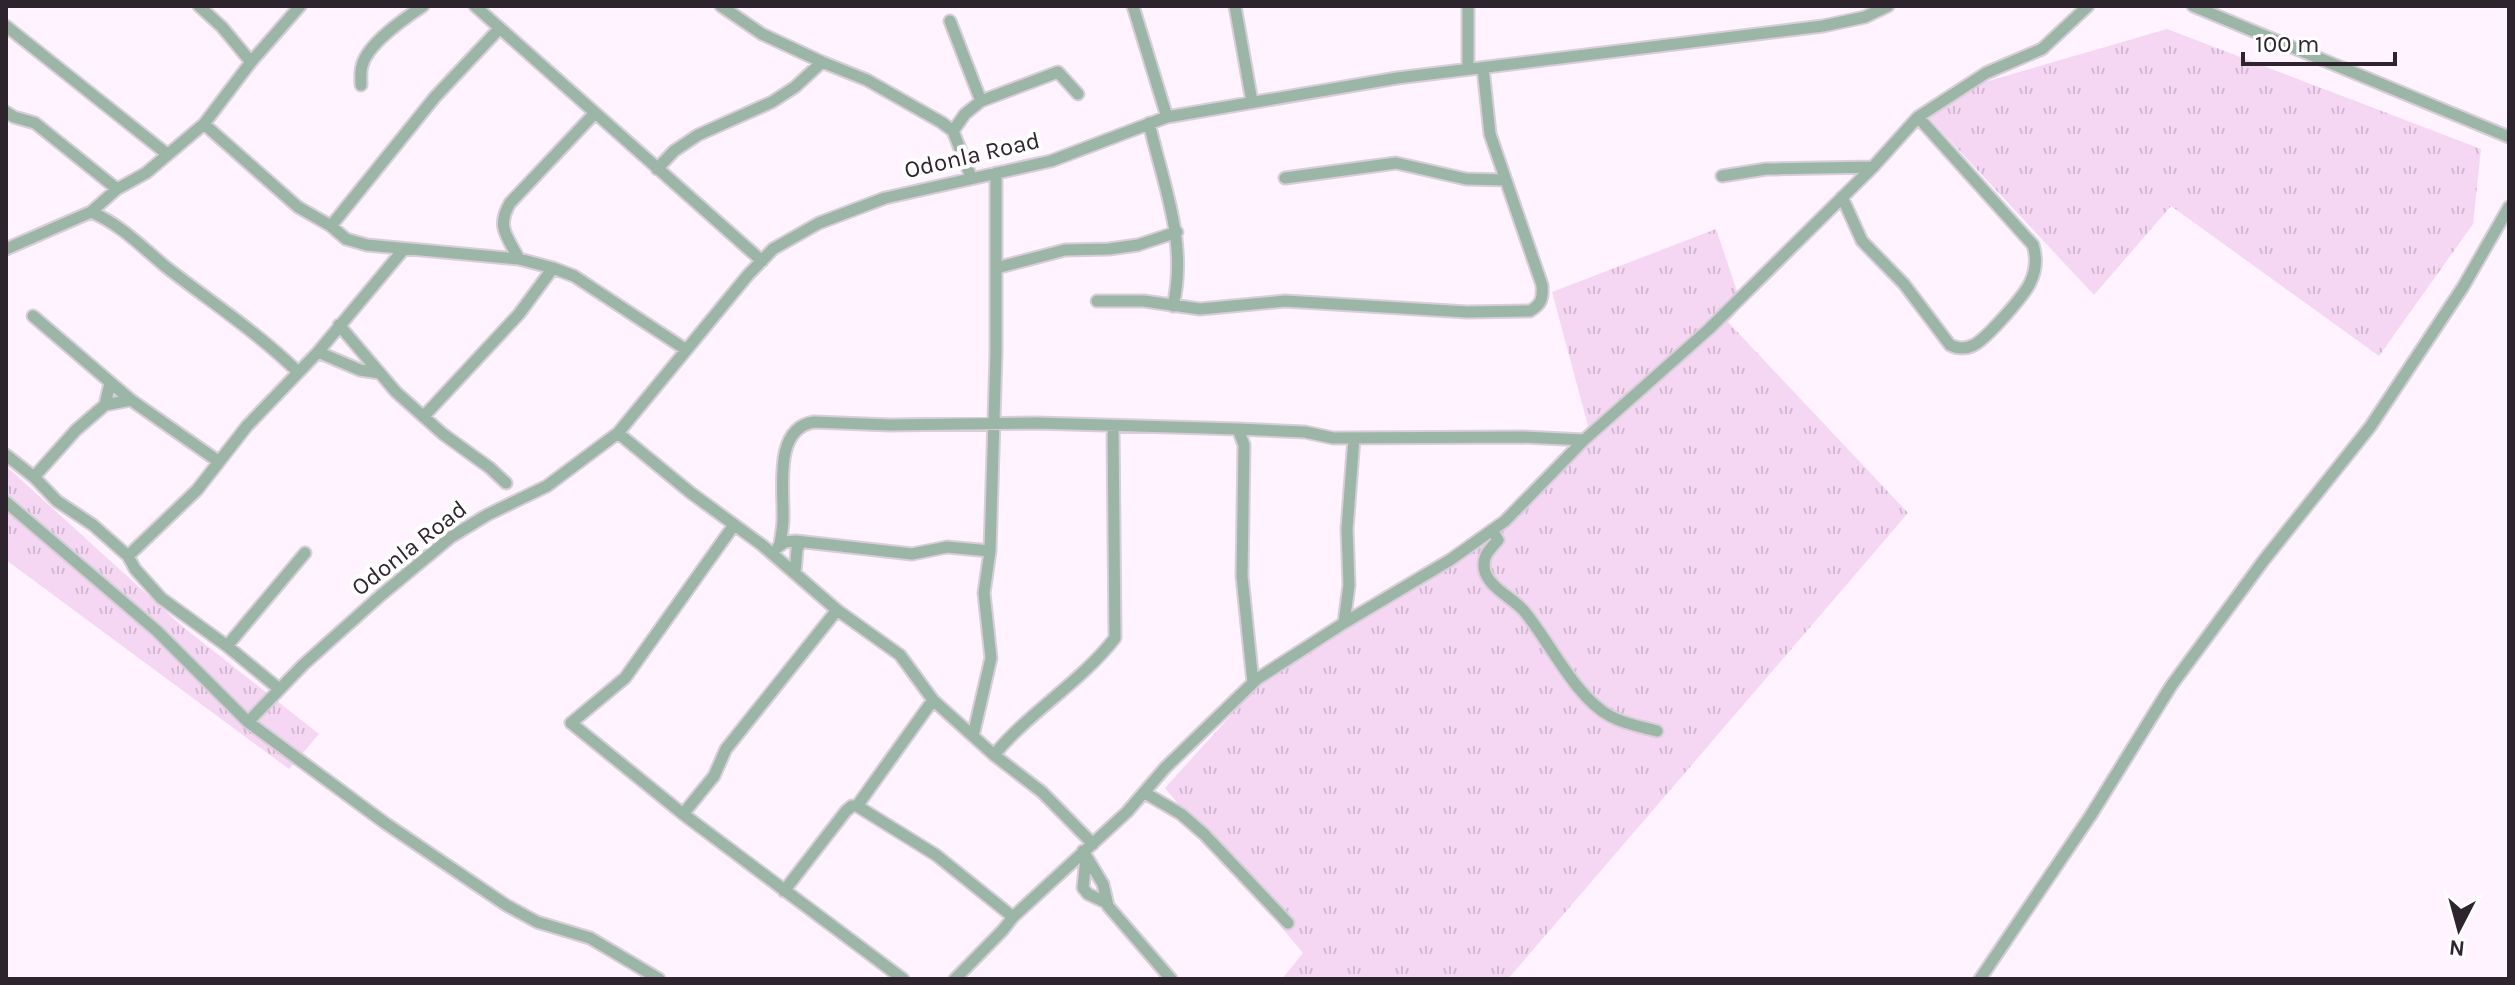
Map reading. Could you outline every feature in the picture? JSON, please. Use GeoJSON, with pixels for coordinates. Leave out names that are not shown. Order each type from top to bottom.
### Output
{"type":"FeatureCollection","features":[{"type":"Feature","properties":{"kind":"street"},"geometry":{"type":"LineString","coordinates":[[199,6],[222,27],[251,62]]}},
{"type":"Feature","properties":{"kind":"street"},"geometry":{"type":"LineString","coordinates":[[6,249],[91,212],[117,189],[146,173],[204,124],[251,62],[300,6]]}},
{"type":"Feature","properties":{"kind":"street"},"geometry":{"type":"LineString","coordinates":[[361,85],[361,69],[367,55],[393,27],[423,6]]}},
{"type":"Feature","properties":{"kind":"street"},"geometry":{"type":"LineString","coordinates":[[475,6],[762,261]]}},
{"type":"Feature","properties":{"kind":"street"},"geometry":{"type":"LineString","coordinates":[[721,6],[738,11],[762,34],[867,80],[953,131],[971,177]]}},
{"type":"Feature","properties":{"kind":"street"},"geometry":{"type":"LineString","coordinates":[[1133,6],[1167,117]]}},
{"type":"Feature","properties":{"kind":"street"},"geometry":{"type":"LineString","coordinates":[[1235,6],[1252,102]]}},
{"type":"Feature","properties":{"kind":"street"},"geometry":{"type":"LineString","coordinates":[[1468,6],[1468,69]]}},
{"type":"Feature","properties":{"kind":"street","name":"Odonla Road"},"geometry":{"type":"LineString","coordinates":[[248,722],[278,688],[451,537],[487,515],[547,486],[618,433],[685,349],[773,249],[819,223],[885,198],[1051,161],[1167,117],[1468,69],[1823,26],[1865,17],[1888,6]]}},
{"type":"Feature","properties":{"kind":"street"},"geometry":{"type":"LineString","coordinates":[[955,979],[1013,917],[1087,851],[1145,793],[1165,768],[1253,683],[1344,623],[1450,560],[1505,521],[1584,440],[1709,329],[1873,167],[1918,117],[1986,73],[2042,49],[2088,6]]}},
{"type":"Feature","properties":{"kind":"street"},"geometry":{"type":"LineString","coordinates":[[2193,6],[2509,137]]}},
{"type":"Feature","properties":{"kind":"street"},"geometry":{"type":"LineString","coordinates":[[950,21],[981,101]]}},
{"type":"Feature","properties":{"kind":"street"},"geometry":{"type":"LineString","coordinates":[[6,26],[167,154]]}},
{"type":"Feature","properties":{"kind":"street"},"geometry":{"type":"LineString","coordinates":[[331,226],[435,97],[499,29]]}},
{"type":"Feature","properties":{"kind":"street"},"geometry":{"type":"LineString","coordinates":[[657,169],[674,151],[698,135],[772,102],[795,87],[822,62]]}},
{"type":"Feature","properties":{"kind":"street"},"geometry":{"type":"LineString","coordinates":[[1097,301],[1144,301],[1200,309],[1285,301],[1467,312],[1530,311],[1538,306],[1543,297],[1542,285],[1490,134],[1483,68]]}},
{"type":"Feature","properties":{"kind":"street"},"geometry":{"type":"LineString","coordinates":[[953,131],[965,114],[981,101],[1058,72],[1078,94]]}},
{"type":"Feature","properties":{"kind":"street"},"geometry":{"type":"LineString","coordinates":[[6,112],[35,123],[117,189]]}},
{"type":"Feature","properties":{"kind":"street"},"geometry":{"type":"LineString","coordinates":[[519,259],[504,230],[503,214],[518,193],[594,114]]}},
{"type":"Feature","properties":{"kind":"street"},"geometry":{"type":"LineString","coordinates":[[1842,197],[1862,241],[1904,284],[1950,345],[1954,348],[1972,346],[1998,323],[2030,284],[2035,263],[2033,245],[1918,117]]}},
{"type":"Feature","properties":{"kind":"street"},"geometry":{"type":"LineString","coordinates":[[1149,123],[1177,232],[1178,273],[1173,306]]}},
{"type":"Feature","properties":{"kind":"street"},"geometry":{"type":"LineString","coordinates":[[204,124],[287,198],[346,239],[355,243],[404,249],[519,259],[553,268],[574,276],[685,349]]}},
{"type":"Feature","properties":{"kind":"street"},"geometry":{"type":"LineString","coordinates":[[1285,178],[1396,163],[1455,178],[1506,180]]}},
{"type":"Feature","properties":{"kind":"street"},"geometry":{"type":"LineString","coordinates":[[1722,176],[1766,169],[1873,167]]}},
{"type":"Feature","properties":{"kind":"street"},"geometry":{"type":"LineString","coordinates":[[973,736],[991,658],[984,593],[990,551],[994,423],[996,173]]}},
{"type":"Feature","properties":{"kind":"street"},"geometry":{"type":"LineString","coordinates":[[1980,979],[2091,815],[2171,686],[2264,560],[2370,427],[2463,287],[2509,207]]}},
{"type":"Feature","properties":{"kind":"street"},"geometry":{"type":"LineString","coordinates":[[91,212],[111,221],[276,350],[298,372]]}},
{"type":"Feature","properties":{"kind":"street"},"geometry":{"type":"LineString","coordinates":[[996,268],[1065,250],[1138,245],[1177,232]]}},
{"type":"Feature","properties":{"kind":"street"},"geometry":{"type":"LineString","coordinates":[[128,556],[197,490],[247,426],[318,352],[404,249]]}},
{"type":"Feature","properties":{"kind":"street"},"geometry":{"type":"LineString","coordinates":[[425,415],[519,314],[553,268]]}},
{"type":"Feature","properties":{"kind":"street"},"geometry":{"type":"LineString","coordinates":[[33,316],[131,400],[218,461]]}},
{"type":"Feature","properties":{"kind":"street"},"geometry":{"type":"LineString","coordinates":[[339,325],[396,392],[443,434],[506,483]]}},
{"type":"Feature","properties":{"kind":"street"},"geometry":{"type":"LineString","coordinates":[[318,352],[360,370],[380,373]]}},
{"type":"Feature","properties":{"kind":"street"},"geometry":{"type":"LineString","coordinates":[[105,405],[110,383]]}},
{"type":"Feature","properties":{"kind":"street"},"geometry":{"type":"LineString","coordinates":[[34,477],[76,430],[105,405],[131,400]]}},
{"type":"Feature","properties":{"kind":"street"},"geometry":{"type":"LineString","coordinates":[[776,549],[784,521],[782,498],[786,451],[794,431],[804,424],[994,423],[1238,429],[1354,438],[1584,440]]}},
{"type":"Feature","properties":{"kind":"street"},"geometry":{"type":"LineString","coordinates":[[994,755],[1009,736],[1049,704],[1115,638],[1113,426]]}},
{"type":"Feature","properties":{"kind":"street"},"geometry":{"type":"LineString","coordinates":[[1238,429],[1244,445],[1242,576],[1253,683]]}},
{"type":"Feature","properties":{"kind":"street"},"geometry":{"type":"LineString","coordinates":[[618,433],[734,525],[776,549],[795,573],[837,610],[900,655],[933,700],[994,755],[1042,792],[1087,851],[1103,884],[1105,902]]}},
{"type":"Feature","properties":{"kind":"street"},"geometry":{"type":"LineString","coordinates":[[1344,623],[1349,585],[1347,529],[1354,438]]}},
{"type":"Feature","properties":{"kind":"street"},"geometry":{"type":"LineString","coordinates":[[6,455],[34,477],[57,501],[93,525],[128,556],[135,569],[161,598],[278,688]]}},
{"type":"Feature","properties":{"kind":"street"},"geometry":{"type":"LineString","coordinates":[[6,502],[157,631],[248,722],[385,823],[506,905],[537,922],[590,938],[659,979]]}},
{"type":"Feature","properties":{"kind":"street"},"geometry":{"type":"LineString","coordinates":[[784,521],[799,541]]}},
{"type":"Feature","properties":{"kind":"street"},"geometry":{"type":"LineString","coordinates":[[734,525],[625,678],[571,723],[683,814],[903,979]]}},
{"type":"Feature","properties":{"kind":"street"},"geometry":{"type":"LineString","coordinates":[[1492,530],[1498,540],[1485,553],[1484,563],[1486,575],[1493,585],[1526,614],[1588,699],[1610,716],[1657,731]]}},
{"type":"Feature","properties":{"kind":"street"},"geometry":{"type":"LineString","coordinates":[[776,549],[799,541],[912,554],[947,547],[990,551]]}},
{"type":"Feature","properties":{"kind":"street"},"geometry":{"type":"LineString","coordinates":[[795,573],[799,541]]}},
{"type":"Feature","properties":{"kind":"street"},"geometry":{"type":"LineString","coordinates":[[227,646],[305,553]]}},
{"type":"Feature","properties":{"kind":"street"},"geometry":{"type":"LineString","coordinates":[[683,814],[714,776],[726,749],[837,610]]}},
{"type":"Feature","properties":{"kind":"street"},"geometry":{"type":"LineString","coordinates":[[784,891],[846,811],[857,806],[933,700]]}},
{"type":"Feature","properties":{"kind":"street"},"geometry":{"type":"LineString","coordinates":[[1145,793],[1181,814],[1204,834],[1288,923]]}},
{"type":"Feature","properties":{"kind":"street"},"geometry":{"type":"LineString","coordinates":[[857,806],[936,855],[1013,917]]}},
{"type":"Feature","properties":{"kind":"street"},"geometry":{"type":"LineString","coordinates":[[1087,851],[1083,888],[1105,902],[1171,979]]}},
{"type":"Feature","properties":{"kind":"green space"},"geometry":{"type":"Polygon","coordinates":[[[2167,29],[2481,149],[2473,224],[2379,356],[2171,206],[2094,295],[1927,116],[1985,82],[2167,29]]]}},
{"type":"Feature","properties":{"kind":"green space"},"geometry":{"type":"Polygon","coordinates":[[[1716,229],[1742,306],[1728,322],[1908,513],[1508,979],[1282,979],[1303,953],[1165,788],[1260,683],[1509,513],[1588,426],[1552,292],[1716,229]]]}},
{"type":"Feature","properties":{"kind":"green space"},"geometry":{"type":"Polygon","coordinates":[[[6,466],[183,627],[319,734],[289,769],[6,560],[6,466]]]}}]}
